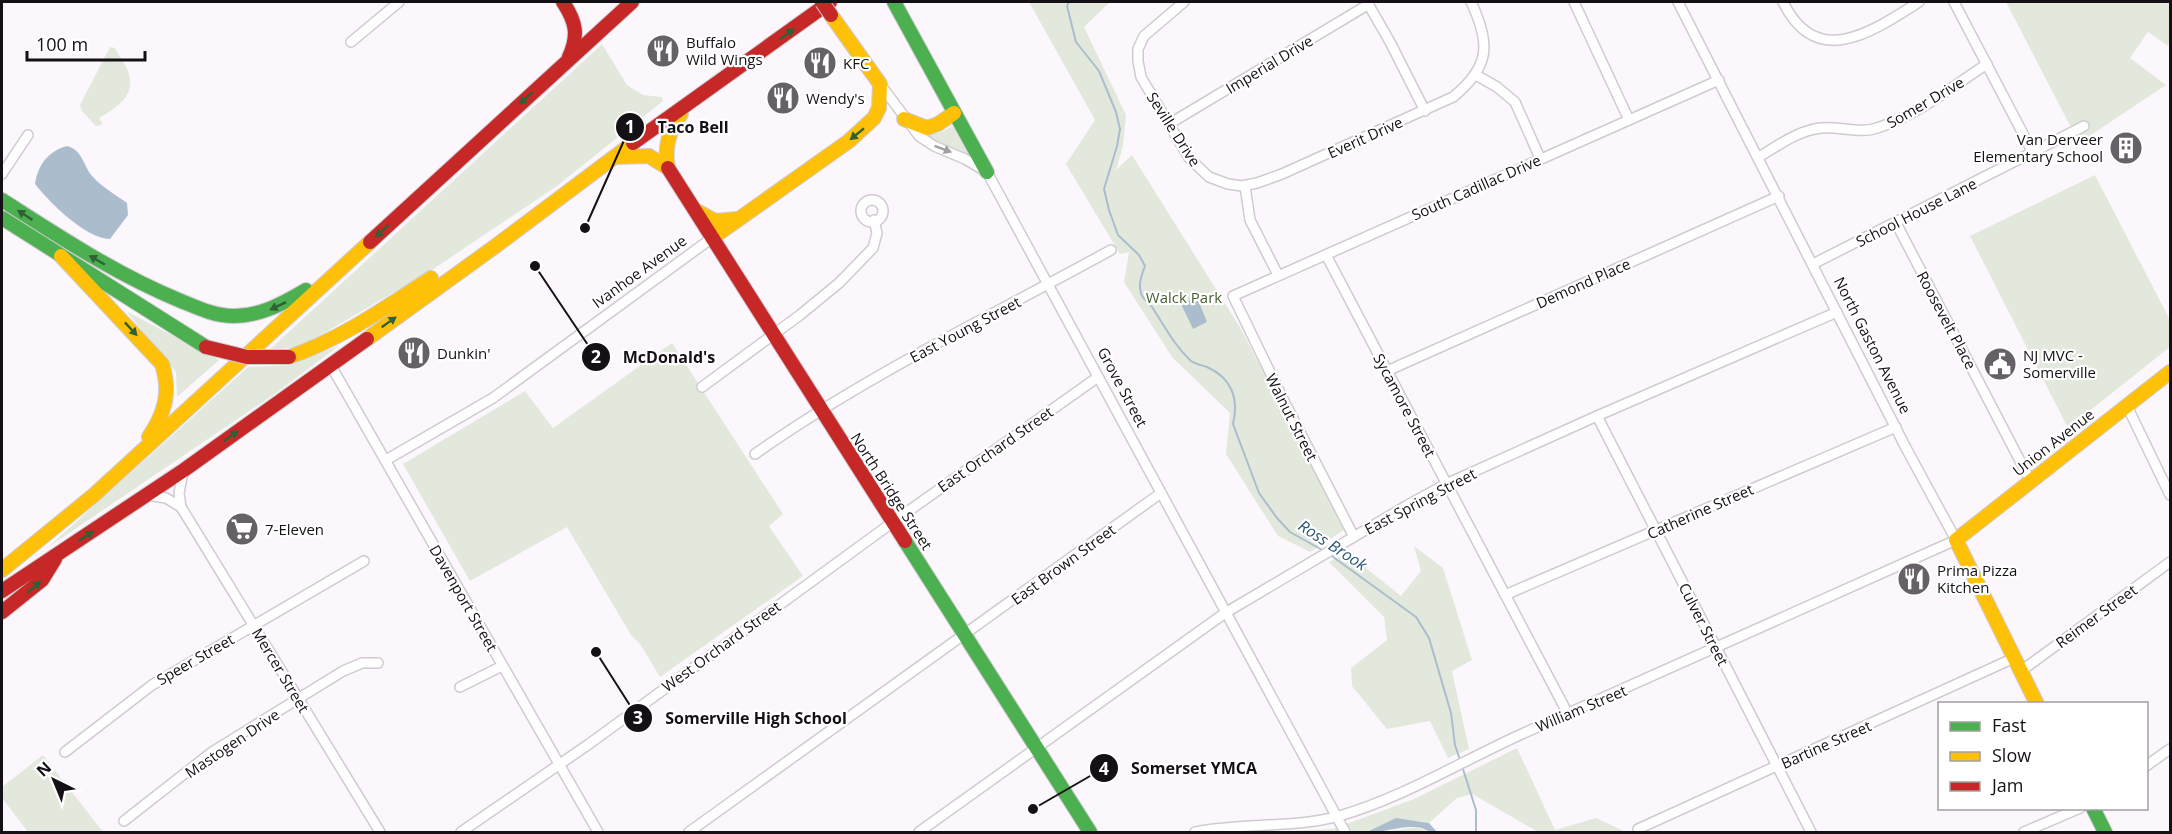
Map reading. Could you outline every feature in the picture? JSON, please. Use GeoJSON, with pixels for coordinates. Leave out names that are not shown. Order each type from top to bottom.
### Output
{"type":"FeatureCollection","features":[{"type":"Feature","properties":{"kind":"main road"},"geometry":{"type":"LineString","coordinates":[[2,570],[128,464],[632,2]]}},
{"type":"Feature","properties":{"kind":"main road"},"geometry":{"type":"LineString","coordinates":[[822,2],[831,8],[880,84]]}},
{"type":"Feature","properties":{"kind":"main road"},"geometry":{"type":"LineString","coordinates":[[894,3],[987,172]]}},
{"type":"Feature","properties":{"kind":"main road"},"geometry":{"type":"LineString","coordinates":[[566,6],[590,19],[617,15]]}},
{"type":"Feature","properties":{"kind":"main road"},"geometry":{"type":"LineString","coordinates":[[566,6],[578,32],[576,44],[569,59]]}},
{"type":"Feature","properties":{"kind":"main road"},"geometry":{"type":"LineString","coordinates":[[2,591],[148,495],[497,245],[613,158],[831,8]]}},
{"type":"Feature","properties":{"kind":"main road","name":"Ivanhoe Avenue"},"geometry":{"type":"LineString","coordinates":[[712,238],[863,130],[874,118],[879,108],[880,84]]}},
{"type":"Feature","properties":{"kind":"main road"},"geometry":{"type":"LineString","coordinates":[[668,168],[666,141],[673,125],[688,105]]}},
{"type":"Feature","properties":{"kind":"main road"},"geometry":{"type":"LineString","coordinates":[[904,119],[921,128],[927,128],[938,124],[954,113]]}},
{"type":"Feature","properties":{"kind":"main road"},"geometry":{"type":"LineString","coordinates":[[613,158],[649,156],[668,168]]}},
{"type":"Feature","properties":{"kind":"main road","name":"North Bridge Street"},"geometry":{"type":"LineString","coordinates":[[668,168],[1090,832]]}},
{"type":"Feature","properties":{"kind":"main road"},"geometry":{"type":"LineString","coordinates":[[2,218],[206,347],[249,358],[289,357],[306,352],[333,339],[557,199]]}},
{"type":"Feature","properties":{"kind":"main road"},"geometry":{"type":"LineString","coordinates":[[2,200],[110,268],[162,294],[221,314],[233,316],[256,314],[274,309],[346,264]]}},
{"type":"Feature","properties":{"kind":"main road"},"geometry":{"type":"LineString","coordinates":[[692,207],[715,221],[723,222],[743,218]]}},
{"type":"Feature","properties":{"kind":"main road"},"geometry":{"type":"LineString","coordinates":[[62,256],[155,354],[166,375],[168,399],[165,410],[158,425],[128,464]]}},
{"type":"Feature","properties":{"kind":"main road","name":"Union Avenue"},"geometry":{"type":"LineString","coordinates":[[1956,540],[2170,372]]}},
{"type":"Feature","properties":{"kind":"main road","name":"North Gaston Avenue"},"geometry":{"type":"LineString","coordinates":[[1956,540],[2036,702]]}},
{"type":"Feature","properties":{"kind":"main road"},"geometry":{"type":"LineString","coordinates":[[2,559],[26,552]]}},
{"type":"Feature","properties":{"kind":"main road"},"geometry":{"type":"LineString","coordinates":[[2,612],[42,580],[57,555]]}},
{"type":"Feature","properties":{"kind":"main road"},"geometry":{"type":"LineString","coordinates":[[2094,810],[2105,832]]}},
{"type":"Feature","properties":{"kind":"street"},"geometry":{"type":"LineString","coordinates":[[351,42],[399,2]]}},
{"type":"Feature","properties":{"kind":"street","name":"Seville Drive"},"geometry":{"type":"LineString","coordinates":[[1184,2],[1144,36],[1138,48],[1141,77],[1189,158],[1200,170],[1209,177],[1228,184],[1245,186]]}},
{"type":"Feature","properties":{"kind":"street"},"geometry":{"type":"LineString","coordinates":[[1471,2],[1483,33],[1483,56],[1476,75],[1497,87],[1515,102],[1540,158]]}},
{"type":"Feature","properties":{"kind":"street"},"geometry":{"type":"LineString","coordinates":[[1574,2],[1629,120]]}},
{"type":"Feature","properties":{"kind":"street","name":"North Gaston Avenue"},"geometry":{"type":"LineString","coordinates":[[1678,2],[1956,540]]}},
{"type":"Feature","properties":{"kind":"street"},"geometry":{"type":"LineString","coordinates":[[1783,2],[1797,24],[1820,38],[1834,40],[1851,39],[1864,35],[1919,2]]}},
{"type":"Feature","properties":{"kind":"street"},"geometry":{"type":"LineString","coordinates":[[1954,2],[2032,151]]}},
{"type":"Feature","properties":{"kind":"street"},"geometry":{"type":"LineString","coordinates":[[1368,3],[1425,111]]}},
{"type":"Feature","properties":{"kind":"street","name":"Imperial Drive"},"geometry":{"type":"LineString","coordinates":[[1169,124],[1368,3]]}},
{"type":"Feature","properties":{"kind":"street","name":"Somer Drive"},"geometry":{"type":"LineString","coordinates":[[1759,157],[1812,129],[1861,131],[1881,127],[1936,98],[1987,64]]}},
{"type":"Feature","properties":{"kind":"street","name":"Everit Drive"},"geometry":{"type":"LineString","coordinates":[[1245,186],[1282,174],[1425,111],[1453,97],[1476,75]]}},
{"type":"Feature","properties":{"kind":"street","name":"South Cadillac Drive"},"geometry":{"type":"LineString","coordinates":[[1233,296],[1719,80]]}},
{"type":"Feature","properties":{"kind":"street"},"geometry":{"type":"LineString","coordinates":[[880,84],[904,119],[925,141],[957,154],[987,172]]}},
{"type":"Feature","properties":{"kind":"street","name":"School House Lane"},"geometry":{"type":"LineString","coordinates":[[1813,264],[2084,126]]}},
{"type":"Feature","properties":{"kind":"street"},"geometry":{"type":"LineString","coordinates":[[2,174],[28,135]]}},
{"type":"Feature","properties":{"kind":"street","name":"Grove Street"},"geometry":{"type":"LineString","coordinates":[[987,172],[1345,832]]}},
{"type":"Feature","properties":{"kind":"street"},"geometry":{"type":"LineString","coordinates":[[1245,186],[1250,220],[1278,275]]}},
{"type":"Feature","properties":{"kind":"street","name":"Demond Place"},"geometry":{"type":"LineString","coordinates":[[1387,371],[1779,196]]}},
{"type":"Feature","properties":{"kind":"street"},"geometry":{"type":"LineString","coordinates":[[702,387],[839,283],[868,254],[877,237],[874,220]]}},
{"type":"Feature","properties":{"kind":"street","name":"Roosevelt Place"},"geometry":{"type":"LineString","coordinates":[[1896,223],[2030,480]]}},
{"type":"Feature","properties":{"kind":"street","name":"Ivanhoe Avenue"},"geometry":{"type":"LineString","coordinates":[[386,460],[493,398],[712,238]]}},
{"type":"Feature","properties":{"kind":"street","name":"East Young Street"},"geometry":{"type":"LineString","coordinates":[[754,454],[820,409],[875,376],[1111,250]]}},
{"type":"Feature","properties":{"kind":"street","name":"Sycamore Street"},"geometry":{"type":"LineString","coordinates":[[1326,255],[1568,714]]}},
{"type":"Feature","properties":{"kind":"street","name":"Walnut Street"},"geometry":{"type":"LineString","coordinates":[[1233,296],[1284,402],[1354,537]]}},
{"type":"Feature","properties":{"kind":"street","name":"East Spring Street"},"geometry":{"type":"LineString","coordinates":[[920,832],[1225,613],[1446,484],[1838,312]]}},
{"type":"Feature","properties":{"kind":"street","name":"Davenport Street"},"geometry":{"type":"LineString","coordinates":[[330,364],[598,832]]}},
{"type":"Feature","properties":{"kind":"street","name":"East Orchard Street"},"geometry":{"type":"LineString","coordinates":[[893,522],[1098,376]]}},
{"type":"Feature","properties":{"kind":"street"},"geometry":{"type":"LineString","coordinates":[[2127,406],[2170,495]]}},
{"type":"Feature","properties":{"kind":"street","name":"Culver Street"},"geometry":{"type":"LineString","coordinates":[[1597,416],[1811,832]]}},
{"type":"Feature","properties":{"kind":"street","name":"Catherine Street"},"geometry":{"type":"LineString","coordinates":[[1504,595],[1896,427]]}},
{"type":"Feature","properties":{"kind":"street"},"geometry":{"type":"LineString","coordinates":[[181,507],[179,494],[183,470]]}},
{"type":"Feature","properties":{"kind":"street","name":"East Brown Street"},"geometry":{"type":"LineString","coordinates":[[689,832],[1161,494]]}},
{"type":"Feature","properties":{"kind":"street"},"geometry":{"type":"LineString","coordinates":[[148,495],[166,498],[181,507]]}},
{"type":"Feature","properties":{"kind":"street","name":"Mercer Street"},"geometry":{"type":"LineString","coordinates":[[181,507],[381,832]]}},
{"type":"Feature","properties":{"kind":"street","name":"West Orchard Street"},"geometry":{"type":"LineString","coordinates":[[461,832],[558,765],[893,522]]}},
{"type":"Feature","properties":{"kind":"street","name":"William Street"},"geometry":{"type":"LineString","coordinates":[[1195,832],[1306,822],[1337,816],[1381,802],[1514,738],[1716,650],[1956,540]]}},
{"type":"Feature","properties":{"kind":"street","name":"Speer Street"},"geometry":{"type":"LineString","coordinates":[[65,752],[152,685],[364,561]]}},
{"type":"Feature","properties":{"kind":"street","name":"Reimer Street"},"geometry":{"type":"LineString","coordinates":[[2021,671],[2170,562]]}},
{"type":"Feature","properties":{"kind":"street","name":"Bartine Street"},"geometry":{"type":"LineString","coordinates":[[1638,829],[2014,658]]}},
{"type":"Feature","properties":{"kind":"street","name":"Mastogen Drive"},"geometry":{"type":"LineString","coordinates":[[124,821],[212,752],[352,666],[362,663],[378,663]]}},
{"type":"Feature","properties":{"kind":"street"},"geometry":{"type":"LineString","coordinates":[[460,687],[502,666]]}},
{"type":"Feature","properties":{"kind":"street"},"geometry":{"type":"LineString","coordinates":[[2148,765],[2170,749]]}},
{"type":"Feature","properties":{"kind":"street"},"geometry":{"type":"LineString","coordinates":[[2024,832],[2075,810]]}},
{"type":"Feature","properties":{"kind":"green space","name":"Walck Park"},"geometry":{"type":"Polygon","coordinates":[[[1029,2],[1110,2],[1084,27],[1126,115],[1123,146],[1116,170],[1132,155],[1241,329],[1344,530],[1310,552],[1278,536],[1226,454],[1230,413],[1172,357],[1124,282],[1129,252],[1120,254],[1066,164],[1095,120],[1029,2]]]}},
{"type":"Feature","properties":{"kind":"green space"},"geometry":{"type":"Polygon","coordinates":[[[2006,2],[2170,2],[2168,46],[2148,32],[2130,58],[2166,85],[2079,143],[2006,2]]]}},
{"type":"Feature","properties":{"kind":"green space"},"geometry":{"type":"Polygon","coordinates":[[[602,44],[627,85],[643,95],[662,97],[663,101],[557,186],[432,270],[302,346],[268,351],[602,44]]]}},
{"type":"Feature","properties":{"kind":"green space"},"geometry":{"type":"Polygon","coordinates":[[[110,47],[115,48],[126,67],[130,86],[121,103],[99,118],[102,123],[96,126],[82,111],[80,105],[110,47]]]}},
{"type":"Feature","properties":{"kind":"green space"},"geometry":{"type":"Polygon","coordinates":[[[951,126],[968,154],[925,136],[942,132],[951,126]]]}},
{"type":"Feature","properties":{"kind":"green space"},"geometry":{"type":"Polygon","coordinates":[[[2095,175],[2170,320],[2170,347],[2068,428],[1970,236],[2095,175]]]}},
{"type":"Feature","properties":{"kind":"green space"},"geometry":{"type":"Polygon","coordinates":[[[126,311],[219,360],[177,397],[176,372],[126,311]]]}},
{"type":"Feature","properties":{"kind":"green space"},"geometry":{"type":"Polygon","coordinates":[[[672,343],[783,514],[769,526],[803,576],[660,677],[640,644],[631,635],[567,527],[470,581],[403,464],[525,391],[553,428],[672,343]]]}},
{"type":"Feature","properties":{"kind":"green space"},"geometry":{"type":"Polygon","coordinates":[[[340,345],[276,393],[47,548],[248,367],[291,365],[340,345]]]}},
{"type":"Feature","properties":{"kind":"green space"},"geometry":{"type":"Polygon","coordinates":[[[1414,546],[1443,568],[1472,660],[1452,671],[1469,749],[1448,758],[1430,721],[1387,729],[1352,686],[1351,668],[1387,640],[1384,617],[1329,562],[1347,553],[1401,596],[1421,571],[1414,546]]]}},
{"type":"Feature","properties":{"kind":"green space"},"geometry":{"type":"Polygon","coordinates":[[[1517,748],[1555,830],[1596,818],[1626,832],[1538,832],[1472,794],[1457,798],[1429,823],[1397,822],[1367,832],[1260,832],[1333,829],[1414,799],[1517,748]]]}},
{"type":"Feature","properties":{"kind":"green space"},"geometry":{"type":"Polygon","coordinates":[[[43,755],[103,832],[28,832],[2,798],[2,787],[43,755]]]}},
{"type":"Feature","properties":{"kind":"green space"},"geometry":{"type":"Polygon","coordinates":[[[1417,827],[1428,832],[1384,832],[1417,827]]]}},
{"type":"Feature","properties":{"kind":"water"},"geometry":{"type":"Polygon","coordinates":[[[67,146],[80,155],[97,181],[127,203],[128,215],[110,239],[90,233],[79,226],[35,184],[41,165],[49,155],[67,146]]]}},
{"type":"Feature","properties":{"kind":"water"},"geometry":{"type":"Polygon","coordinates":[[[1197,297],[1207,322],[1193,329],[1181,304],[1197,297]]]}},
{"type":"Feature","properties":{"kind":"water"},"geometry":{"type":"Polygon","coordinates":[[[1396,818],[1429,823],[1437,832],[1409,827],[1367,832],[1396,818]]]}},
{"type":"Feature","properties":{"kind":"waterway","name":"Ross Brook"},"geometry":{"type":"LineString","coordinates":[[1069,2],[1067,6],[1076,42],[1099,71],[1116,112],[1120,129],[1104,189],[1118,235],[1139,255],[1145,266],[1140,283],[1142,295],[1184,354],[1190,360],[1216,372],[1228,383],[1235,406],[1233,424],[1259,493],[1290,532],[1324,551]]}},
{"type":"Feature","properties":{"kind":"waterway","name":"Ross Brook"},"geometry":{"type":"LineString","coordinates":[[1329,554],[1416,617],[1429,638],[1451,713],[1455,745],[1460,760]]}},
{"type":"Feature","properties":{"kind":"waterway","name":"Ross Brook"},"geometry":{"type":"LineString","coordinates":[[1462,766],[1476,810],[1476,832]]}},
{"type":"Feature","properties":{"kind":"traffic: fast"},"geometry":{"type":"LineString","coordinates":[[894,2],[987,172]]}},
{"type":"Feature","properties":{"kind":"traffic: fast"},"geometry":{"type":"LineString","coordinates":[[2,200],[67,241],[134,279],[157,291],[213,313],[227,316],[254,314],[281,304],[306,290]]}},
{"type":"Feature","properties":{"kind":"traffic: fast"},"geometry":{"type":"LineString","coordinates":[[2,218],[206,347]]}},
{"type":"Feature","properties":{"kind":"traffic: fast"},"geometry":{"type":"LineString","coordinates":[[905,541],[1090,832]]}},
{"type":"Feature","properties":{"kind":"traffic: fast"},"geometry":{"type":"LineString","coordinates":[[2094,810],[2105,832]]}},
{"type":"Feature","properties":{"kind":"traffic: slow"},"geometry":{"type":"LineString","coordinates":[[712,238],[849,141],[874,118],[879,108],[880,84],[831,15]]}},
{"type":"Feature","properties":{"kind":"traffic: slow"},"geometry":{"type":"LineString","coordinates":[[904,119],[927,128],[938,124],[954,113]]}},
{"type":"Feature","properties":{"kind":"traffic: slow"},"geometry":{"type":"LineString","coordinates":[[668,168],[668,140],[681,114]]}},
{"type":"Feature","properties":{"kind":"traffic: slow"},"geometry":{"type":"LineString","coordinates":[[367,339],[633,143]]}},
{"type":"Feature","properties":{"kind":"traffic: slow"},"geometry":{"type":"LineString","coordinates":[[615,157],[649,156],[668,168]]}},
{"type":"Feature","properties":{"kind":"traffic: slow"},"geometry":{"type":"LineString","coordinates":[[697,211],[715,221],[738,219]]}},
{"type":"Feature","properties":{"kind":"traffic: slow"},"geometry":{"type":"LineString","coordinates":[[2,570],[94,495],[370,242]]}},
{"type":"Feature","properties":{"kind":"traffic: slow"},"geometry":{"type":"LineString","coordinates":[[61,256],[162,364],[166,384],[165,402],[163,411],[149,437]]}},
{"type":"Feature","properties":{"kind":"traffic: slow"},"geometry":{"type":"LineString","coordinates":[[289,357],[345,332],[431,278]]}},
{"type":"Feature","properties":{"kind":"traffic: slow"},"geometry":{"type":"LineString","coordinates":[[2036,702],[1956,540],[2170,372]]}},
{"type":"Feature","properties":{"kind":"traffic: jam"},"geometry":{"type":"LineString","coordinates":[[563,2],[575,29],[569,57]]}},
{"type":"Feature","properties":{"kind":"traffic: jam"},"geometry":{"type":"LineString","coordinates":[[370,242],[632,2]]}},
{"type":"Feature","properties":{"kind":"traffic: jam"},"geometry":{"type":"LineString","coordinates":[[822,2],[831,15]]}},
{"type":"Feature","properties":{"kind":"traffic: jam"},"geometry":{"type":"LineString","coordinates":[[633,143],[830,2]]}},
{"type":"Feature","properties":{"kind":"traffic: jam"},"geometry":{"type":"LineString","coordinates":[[668,168],[905,541]]}},
{"type":"Feature","properties":{"kind":"traffic: jam"},"geometry":{"type":"LineString","coordinates":[[2,591],[184,470],[367,339]]}},
{"type":"Feature","properties":{"kind":"traffic: jam"},"geometry":{"type":"LineString","coordinates":[[206,347],[247,357],[289,357]]}},
{"type":"Feature","properties":{"kind":"traffic: jam"},"geometry":{"type":"LineString","coordinates":[[2,612],[42,580],[55,559]]}},
{"type":"Feature","properties":{"kind":"place","name":"Buffalo Wild Wings"},"geometry":{"type":"Point","coordinates":[663,51]}},
{"type":"Feature","properties":{"kind":"place","name":"KFC"},"geometry":{"type":"Point","coordinates":[820,63]}},
{"type":"Feature","properties":{"kind":"place","name":"Wendy's"},"geometry":{"type":"Point","coordinates":[783,98]}},
{"type":"Feature","properties":{"kind":"place","name":"Van Derveer Elementary School"},"geometry":{"type":"Point","coordinates":[2126,148]}},
{"type":"Feature","properties":{"kind":"place","name":"Taco Bell"},"geometry":{"type":"Point","coordinates":[585,228]}},
{"type":"Feature","properties":{"kind":"place","name":"McDonald's"},"geometry":{"type":"Point","coordinates":[535,266]}},
{"type":"Feature","properties":{"kind":"place","name":"Dunkin'"},"geometry":{"type":"Point","coordinates":[414,353]}},
{"type":"Feature","properties":{"kind":"place","name":"NJ MVC - Somerville"},"geometry":{"type":"Point","coordinates":[2000,364]}},
{"type":"Feature","properties":{"kind":"place","name":"7-Eleven"},"geometry":{"type":"Point","coordinates":[242,529]}},
{"type":"Feature","properties":{"kind":"place","name":"Prima Pizza Kitchen"},"geometry":{"type":"Point","coordinates":[1914,579]}},
{"type":"Feature","properties":{"kind":"place","name":"Somerville High School"},"geometry":{"type":"Point","coordinates":[596,652]}},
{"type":"Feature","properties":{"kind":"place","name":"Somerset YMCA"},"geometry":{"type":"Point","coordinates":[1033,809]}}]}
